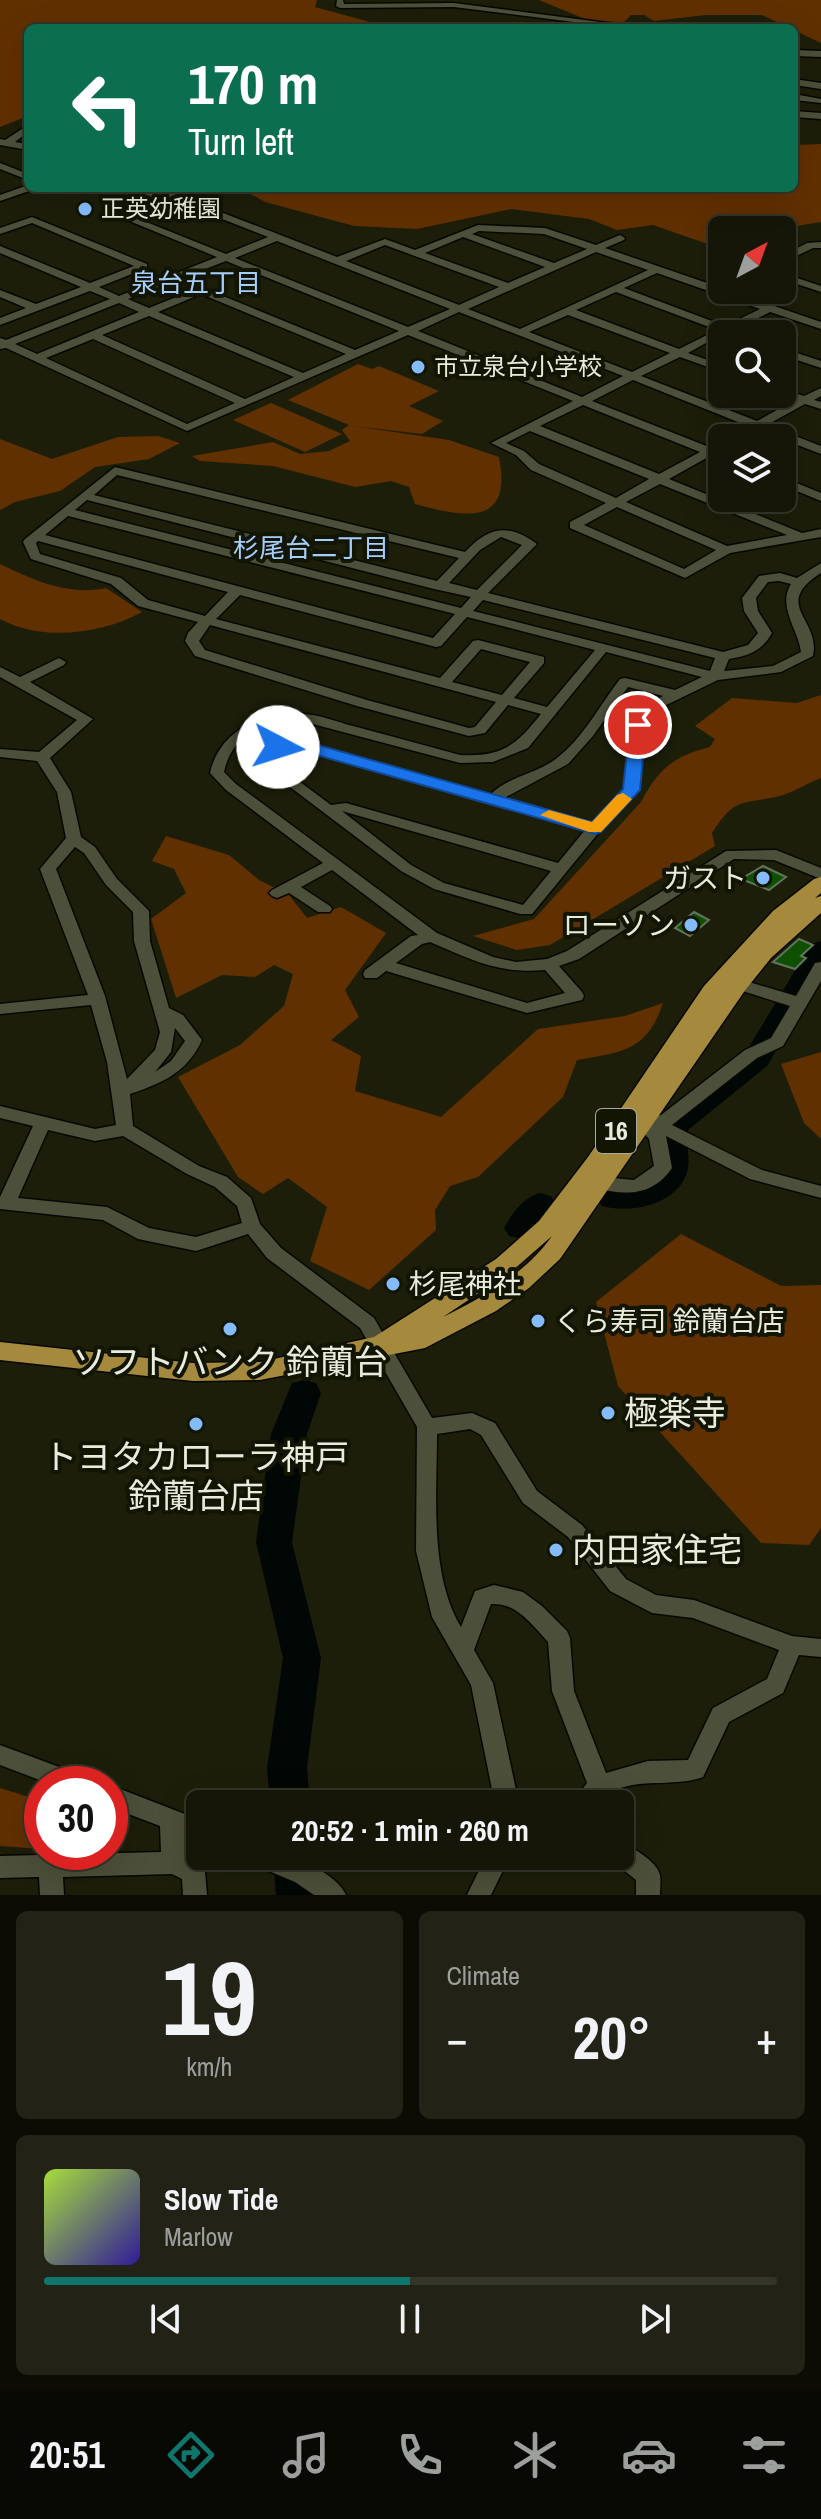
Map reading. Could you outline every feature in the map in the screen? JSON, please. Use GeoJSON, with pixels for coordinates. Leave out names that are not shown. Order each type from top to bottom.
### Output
{"type":"FeatureCollection","features":[{"type":"Feature","properties":{"kind":"main road","name":"16"},"geometry":{"type":"LineString","coordinates":[[380,1345],[461,1297],[531,1242],[565,1206],[705,1000],[741,953],[791,904],[821,883]]}},
{"type":"Feature","properties":{"kind":"main road","name":"16"},"geometry":{"type":"LineString","coordinates":[[0,1351],[193,1372],[260,1371],[380,1345],[416,1341],[488,1305],[521,1282],[552,1253],[739,984],[772,946],[821,902]]}},
{"type":"Feature","properties":{"kind":"street"},"geometry":{"type":"LineString","coordinates":[[340,2],[340,6],[425,2],[609,24]]}},
{"type":"Feature","properties":{"kind":"street"},"geometry":{"type":"LineString","coordinates":[[798,53],[821,54]]}},
{"type":"Feature","properties":{"kind":"street"},"geometry":{"type":"LineString","coordinates":[[798,83],[821,86]]}},
{"type":"Feature","properties":{"kind":"street"},"geometry":{"type":"LineString","coordinates":[[798,98],[820,101]]}},
{"type":"Feature","properties":{"kind":"street"},"geometry":{"type":"LineString","coordinates":[[798,114],[821,116]]}},
{"type":"Feature","properties":{"kind":"street"},"geometry":{"type":"LineString","coordinates":[[798,123],[821,126]]}},
{"type":"Feature","properties":{"kind":"street"},"geometry":{"type":"LineString","coordinates":[[4,142],[24,130]]}},
{"type":"Feature","properties":{"kind":"street"},"geometry":{"type":"LineString","coordinates":[[4,142],[24,146]]}},
{"type":"Feature","properties":{"kind":"street"},"geometry":{"type":"LineString","coordinates":[[0,166],[24,175]]}},
{"type":"Feature","properties":{"kind":"street"},"geometry":{"type":"LineString","coordinates":[[0,198],[24,190]]}},
{"type":"Feature","properties":{"kind":"street"},"geometry":{"type":"LineString","coordinates":[[152,192],[110,211],[708,451]]}},
{"type":"Feature","properties":{"kind":"street"},"geometry":{"type":"LineString","coordinates":[[161,192],[755,424]]}},
{"type":"Feature","properties":{"kind":"street"},"geometry":{"type":"LineString","coordinates":[[0,231],[32,220],[143,266],[0,322]]}},
{"type":"Feature","properties":{"kind":"street"},"geometry":{"type":"LineString","coordinates":[[416,253],[478,228],[545,231],[708,285]]}},
{"type":"Feature","properties":{"kind":"street"},"geometry":{"type":"LineString","coordinates":[[463,234],[554,267]]}},
{"type":"Feature","properties":{"kind":"street"},"geometry":{"type":"LineString","coordinates":[[2,344],[278,237]]}},
{"type":"Feature","properties":{"kind":"street"},"geometry":{"type":"LineString","coordinates":[[2,344],[187,428],[620,238]]}},
{"type":"Feature","properties":{"kind":"street"},"geometry":{"type":"LineString","coordinates":[[337,261],[385,242],[508,287]]}},
{"type":"Feature","properties":{"kind":"street"},"geometry":{"type":"LineString","coordinates":[[796,253],[821,245]]}},
{"type":"Feature","properties":{"kind":"street"},"geometry":{"type":"LineString","coordinates":[[0,249],[303,377]]}},
{"type":"Feature","properties":{"kind":"street"},"geometry":{"type":"LineString","coordinates":[[805,249],[821,254]]}},
{"type":"Feature","properties":{"kind":"street"},"geometry":{"type":"LineString","coordinates":[[521,332],[658,269]]}},
{"type":"Feature","properties":{"kind":"street"},"geometry":{"type":"LineString","coordinates":[[796,281],[821,289]]}},
{"type":"Feature","properties":{"kind":"street"},"geometry":{"type":"LineString","coordinates":[[616,289],[708,323]]}},
{"type":"Feature","properties":{"kind":"street"},"geometry":{"type":"LineString","coordinates":[[37,358],[201,290],[355,354]]}},
{"type":"Feature","properties":{"kind":"street"},"geometry":{"type":"LineString","coordinates":[[0,293],[35,308]]}},
{"type":"Feature","properties":{"kind":"street"},"geometry":{"type":"LineString","coordinates":[[759,304],[821,326]]}},
{"type":"Feature","properties":{"kind":"street"},"geometry":{"type":"LineString","coordinates":[[750,320],[770,308]]}},
{"type":"Feature","properties":{"kind":"street"},"geometry":{"type":"LineString","coordinates":[[568,311],[708,364]]}},
{"type":"Feature","properties":{"kind":"street"},"geometry":{"type":"LineString","coordinates":[[93,335],[245,403]]}},
{"type":"Feature","properties":{"kind":"street"},"geometry":{"type":"LineString","coordinates":[[708,341],[497,443],[520,453],[535,467],[726,550]]}},
{"type":"Feature","properties":{"kind":"street"},"geometry":{"type":"LineString","coordinates":[[796,356],[821,365]]}},
{"type":"Feature","properties":{"kind":"street"},"geometry":{"type":"LineString","coordinates":[[760,424],[821,391]]}},
{"type":"Feature","properties":{"kind":"street"},"geometry":{"type":"LineString","coordinates":[[796,397],[821,406]]}},
{"type":"Feature","properties":{"kind":"street"},"geometry":{"type":"LineString","coordinates":[[531,427],[802,537]]}},
{"type":"Feature","properties":{"kind":"street"},"geometry":{"type":"LineString","coordinates":[[796,440],[821,450]]}},
{"type":"Feature","properties":{"kind":"street"},"geometry":{"type":"LineString","coordinates":[[708,458],[657,480],[574,525],[685,574],[726,550],[821,533]]}},
{"type":"Feature","properties":{"kind":"street"},"geometry":{"type":"LineString","coordinates":[[467,556],[115,471],[29,542],[35,556],[116,581],[143,603],[549,712]]}},
{"type":"Feature","properties":{"kind":"street"},"geometry":{"type":"LineString","coordinates":[[796,487],[821,497]]}},
{"type":"Feature","properties":{"kind":"street"},"geometry":{"type":"LineString","coordinates":[[84,496],[723,656],[747,652],[761,644],[765,633],[751,611],[749,598],[764,579],[780,577],[800,583]]}},
{"type":"Feature","properties":{"kind":"street"},"geometry":{"type":"LineString","coordinates":[[65,511],[715,676]]}},
{"type":"Feature","properties":{"kind":"street"},"geometry":{"type":"LineString","coordinates":[[35,536],[235,592],[436,643],[478,595],[531,544],[500,532],[467,556],[439,586]]}},
{"type":"Feature","properties":{"kind":"street"},"geometry":{"type":"LineString","coordinates":[[595,828],[293,743],[278,747],[264,762],[406,868],[439,886],[526,911],[595,828],[632,790],[638,725],[651,707],[715,676],[775,670],[796,664],[808,653],[808,639],[790,609],[790,599],[800,583],[821,567]]}},
{"type":"Feature","properties":{"kind":"street"},"geometry":{"type":"LineString","coordinates":[[235,592],[207,620],[192,641],[200,653],[469,732],[480,730],[539,660],[478,644],[442,684]]}},
{"type":"Feature","properties":{"kind":"street"},"geometry":{"type":"LineString","coordinates":[[603,648],[523,745],[508,755],[484,761],[460,759],[305,718],[280,718],[241,733],[218,760],[217,773],[231,787],[431,937],[489,961],[516,967],[549,964],[573,955],[731,854],[776,855],[821,874]]}},
{"type":"Feature","properties":{"kind":"street"},"geometry":{"type":"LineString","coordinates":[[715,676],[723,656]]}},
{"type":"Feature","properties":{"kind":"street"},"geometry":{"type":"LineString","coordinates":[[20,682],[59,662]]}},
{"type":"Feature","properties":{"kind":"street"},"geometry":{"type":"LineString","coordinates":[[0,671],[86,719],[42,757],[0,753]]}},
{"type":"Feature","properties":{"kind":"street"},"geometry":{"type":"LineString","coordinates":[[493,800],[504,786],[529,779],[565,759],[625,682],[673,694]]}},
{"type":"Feature","properties":{"kind":"street"},"geometry":{"type":"LineString","coordinates":[[333,754],[376,707]]}},
{"type":"Feature","properties":{"kind":"street"},"geometry":{"type":"LineString","coordinates":[[42,757],[64,792],[74,839],[90,850],[111,882],[141,911],[142,941],[168,1032],[163,1052],[141,1077],[123,1091]]}},
{"type":"Feature","properties":{"kind":"street"},"geometry":{"type":"LineString","coordinates":[[328,811],[341,806],[561,869]]}},
{"type":"Feature","properties":{"kind":"street"},"geometry":{"type":"LineString","coordinates":[[74,839],[48,869],[96,999],[123,1091],[125,1129]]}},
{"type":"Feature","properties":{"kind":"street"},"geometry":{"type":"LineString","coordinates":[[324,909],[284,889],[333,864]]}},
{"type":"Feature","properties":{"kind":"street"},"geometry":{"type":"LineString","coordinates":[[431,937],[417,940],[378,969],[527,1008],[576,996],[549,964]]}},
{"type":"Feature","properties":{"kind":"street"},"geometry":{"type":"LineString","coordinates":[[643,1121],[665,1121],[751,1054],[777,1042],[821,967]]}},
{"type":"Feature","properties":{"kind":"street"},"geometry":{"type":"LineString","coordinates":[[739,984],[800,1003]]}},
{"type":"Feature","properties":{"kind":"street"},"geometry":{"type":"LineString","coordinates":[[0,1009],[96,999]]}},
{"type":"Feature","properties":{"kind":"street"},"geometry":{"type":"LineString","coordinates":[[123,1091],[160,1077],[186,1060],[194,1040],[177,1019],[160,1010]]}},
{"type":"Feature","properties":{"kind":"street"},"geometry":{"type":"LineString","coordinates":[[0,1112],[95,1135],[125,1129],[193,1170],[221,1182],[245,1203],[252,1226],[274,1253],[367,1323],[427,1427],[427,1551],[443,1617],[482,1683],[504,1790]]}},
{"type":"Feature","properties":{"kind":"street"},"geometry":{"type":"LineString","coordinates":[[602,1183],[622,1189],[649,1183],[663,1168],[658,1137],[643,1121]]}},
{"type":"Feature","properties":{"kind":"street"},"geometry":{"type":"LineString","coordinates":[[643,1121],[682,1135],[756,1175],[821,1192]]}},
{"type":"Feature","properties":{"kind":"street"},"geometry":{"type":"LineString","coordinates":[[43,1122],[3,1203],[107,1214],[145,1234],[196,1244],[252,1226]]}},
{"type":"Feature","properties":{"kind":"street"},"geometry":{"type":"LineString","coordinates":[[427,1427],[472,1421],[488,1429],[530,1497],[575,1531],[618,1585],[652,1604],[694,1609],[792,1645],[821,1648]]}},
{"type":"Feature","properties":{"kind":"street"},"geometry":{"type":"LineString","coordinates":[[463,1651],[483,1597],[494,1592],[520,1599],[559,1638],[563,1691],[599,1785]]}},
{"type":"Feature","properties":{"kind":"street"},"geometry":{"type":"LineString","coordinates":[[595,1790],[599,1785],[648,1771],[695,1770],[721,1715],[775,1686],[792,1645]]}},
{"type":"Feature","properties":{"kind":"street"},"geometry":{"type":"LineString","coordinates":[[0,1755],[30,1766]]}},
{"type":"Feature","properties":{"kind":"street"},"geometry":{"type":"LineString","coordinates":[[128,1803],[186,1826]]}},
{"type":"Feature","properties":{"kind":"street"},"geometry":{"type":"LineString","coordinates":[[171,1820],[174,1863]]}},
{"type":"Feature","properties":{"kind":"street"},"geometry":{"type":"LineString","coordinates":[[128,1864],[174,1863],[193,1872],[195,1895]]}},
{"type":"Feature","properties":{"kind":"street"},"geometry":{"type":"LineString","coordinates":[[634,1864],[648,1875],[648,1895]]}},
{"type":"Feature","properties":{"kind":"street"},"geometry":{"type":"LineString","coordinates":[[0,1867],[24,1867]]}},
{"type":"Feature","properties":{"kind":"street"},"geometry":{"type":"LineString","coordinates":[[51,1870],[52,1895]]}},
{"type":"Feature","properties":{"kind":"street"},"geometry":{"type":"LineString","coordinates":[[293,1870],[334,1895]]}},
{"type":"Feature","properties":{"kind":"street"},"geometry":{"type":"LineString","coordinates":[[479,1895],[491,1870]]}},
{"type":"Feature","properties":{"kind":"shaded area"},"geometry":{"type":"Polygon","coordinates":[[[0,0],[317,0],[315,7],[377,24],[24,24],[24,118],[0,127],[0,0]]]}},
{"type":"Feature","properties":{"kind":"shaded area"},"geometry":{"type":"Polygon","coordinates":[[[539,0],[821,0],[821,43],[798,32],[798,24],[781,24],[762,15],[706,15],[654,21],[644,15],[631,15],[624,22],[590,21],[539,0]]]}},
{"type":"Feature","properties":{"kind":"shaded area"},"geometry":{"type":"Polygon","coordinates":[[[821,144],[821,222],[796,226],[796,216],[708,216],[708,244],[653,225],[617,230],[589,219],[511,209],[417,229],[354,226],[265,202],[247,192],[798,192],[798,145],[821,144]]]}},
{"type":"Feature","properties":{"kind":"shaded area"},"geometry":{"type":"Polygon","coordinates":[[[358,364],[372,369],[379,366],[439,391],[409,406],[443,421],[422,434],[353,426],[449,440],[499,457],[499,496],[491,506],[481,512],[451,512],[415,504],[409,487],[391,481],[355,487],[273,466],[200,461],[192,456],[273,442],[300,454],[329,451],[350,441],[342,430],[349,425],[288,400],[358,364]]]}},
{"type":"Feature","properties":{"kind":"shaded area"},"geometry":{"type":"Polygon","coordinates":[[[271,403],[342,434],[305,452],[233,420],[271,403]]]}},
{"type":"Feature","properties":{"kind":"shaded area"},"geometry":{"type":"Polygon","coordinates":[[[158,436],[180,443],[149,459],[95,467],[60,491],[15,502],[0,510],[0,439],[52,459],[118,437],[158,436]]]}},
{"type":"Feature","properties":{"kind":"shaded area"},"geometry":{"type":"Polygon","coordinates":[[[0,564],[38,581],[64,588],[106,588],[142,612],[91,630],[53,633],[17,626],[0,619],[0,564]]]}},
{"type":"Feature","properties":{"kind":"shaded area"},"geometry":{"type":"Polygon","coordinates":[[[821,695],[821,778],[785,794],[734,807],[712,833],[715,846],[550,945],[517,950],[473,936],[534,919],[641,802],[661,772],[686,755],[710,747],[715,739],[695,726],[732,698],[797,703],[821,695]]]}},
{"type":"Feature","properties":{"kind":"shaded area"},"geometry":{"type":"Polygon","coordinates":[[[166,836],[229,855],[259,880],[289,895],[307,918],[341,907],[386,933],[345,990],[359,1017],[331,1040],[361,1056],[355,1091],[441,1117],[538,1029],[625,1016],[663,1003],[657,1019],[641,1040],[620,1051],[577,1060],[563,1097],[478,1177],[450,1186],[435,1210],[436,1230],[369,1290],[310,1261],[327,1207],[288,1178],[263,1194],[238,1177],[178,1077],[240,1045],[284,1006],[293,974],[274,965],[255,977],[222,975],[176,998],[151,919],[186,893],[174,869],[152,861],[166,836]]]}},
{"type":"Feature","properties":{"kind":"shaded area"},"geometry":{"type":"Polygon","coordinates":[[[821,1052],[821,1139],[804,1123],[781,1064],[821,1052]]]}},
{"type":"Feature","properties":{"kind":"shaded area"},"geometry":{"type":"Polygon","coordinates":[[[681,1234],[781,1286],[821,1285],[821,1528],[809,1545],[761,1543],[618,1386],[596,1302],[681,1234]]]}},
{"type":"Feature","properties":{"kind":"shaded area"},"geometry":{"type":"Polygon","coordinates":[[[0,1788],[24,1795],[24,1848],[0,1846],[0,1788]]]}},
{"type":"Feature","properties":{"kind":"building","name":"ガスト"},"geometry":{"type":"Polygon","coordinates":[[[763,866],[786,877],[769,890],[741,879],[763,866]]]}},
{"type":"Feature","properties":{"kind":"building","name":"ローソン"},"geometry":{"type":"Polygon","coordinates":[[[694,912],[709,920],[690,936],[675,928],[694,912]]]}},
{"type":"Feature","properties":{"kind":"building"},"geometry":{"type":"Polygon","coordinates":[[[799,939],[813,945],[801,956],[806,958],[795,969],[773,962],[799,939]]]}},
{"type":"Feature","properties":{"kind":"waterway"},"geometry":{"type":"LineString","coordinates":[[613,1198],[652,1192],[667,1181],[672,1173],[671,1139],[674,1125],[757,1059],[821,950]]}},
{"type":"Feature","properties":{"kind":"waterway"},"geometry":{"type":"LineString","coordinates":[[520,1228],[540,1204]]}},
{"type":"Feature","properties":{"kind":"waterway"},"geometry":{"type":"LineString","coordinates":[[289,1790],[287,1768],[302,1658],[274,1542],[289,1434],[304,1393]]}},
{"type":"Feature","properties":{"kind":"waterway"},"geometry":{"type":"LineString","coordinates":[[295,1870],[297,1895]]}},
{"type":"Feature","properties":{"kind":"slow traffic"},"geometry":{"type":"LineString","coordinates":[[549,815],[595,828],[623,799]]}},
{"type":"Feature","properties":{"kind":"place","name":"正英幼稚園"},"geometry":{"type":"Point","coordinates":[85,209]}},
{"type":"Feature","properties":{"kind":"place","name":"市立泉台小学校"},"geometry":{"type":"Point","coordinates":[418,367]}},
{"type":"Feature","properties":{"kind":"place","name":"ガスト"},"geometry":{"type":"Point","coordinates":[763,878]}},
{"type":"Feature","properties":{"kind":"place","name":"ローソン"},"geometry":{"type":"Point","coordinates":[691,925]}},
{"type":"Feature","properties":{"kind":"place","name":"杉尾神社"},"geometry":{"type":"Point","coordinates":[393,1284]}},
{"type":"Feature","properties":{"kind":"place","name":"くら寿司 鈴蘭台店"},"geometry":{"type":"Point","coordinates":[538,1321]}},
{"type":"Feature","properties":{"kind":"place","name":"ソフトバンク 鈴蘭台"},"geometry":{"type":"Point","coordinates":[230,1329]}},
{"type":"Feature","properties":{"kind":"place","name":"極楽寺"},"geometry":{"type":"Point","coordinates":[608,1413]}},
{"type":"Feature","properties":{"kind":"place","name":"トヨタカローラ神戸 鈴蘭台店"},"geometry":{"type":"Point","coordinates":[196,1424]}},
{"type":"Feature","properties":{"kind":"place","name":"内田家住宅"},"geometry":{"type":"Point","coordinates":[556,1550]}},
{"type":"Feature","properties":{"kind":"district","name":"泉台五丁目"},"geometry":{"type":"Point","coordinates":[196,283]}},
{"type":"Feature","properties":{"kind":"district","name":"杉尾台二丁目"},"geometry":{"type":"Point","coordinates":[311,548]}},
{"type":"Feature","properties":{"kind":"route"},"geometry":{"type":"LineString","coordinates":[[278,747],[293,743],[595,828],[632,790],[638,725]]}}]}
